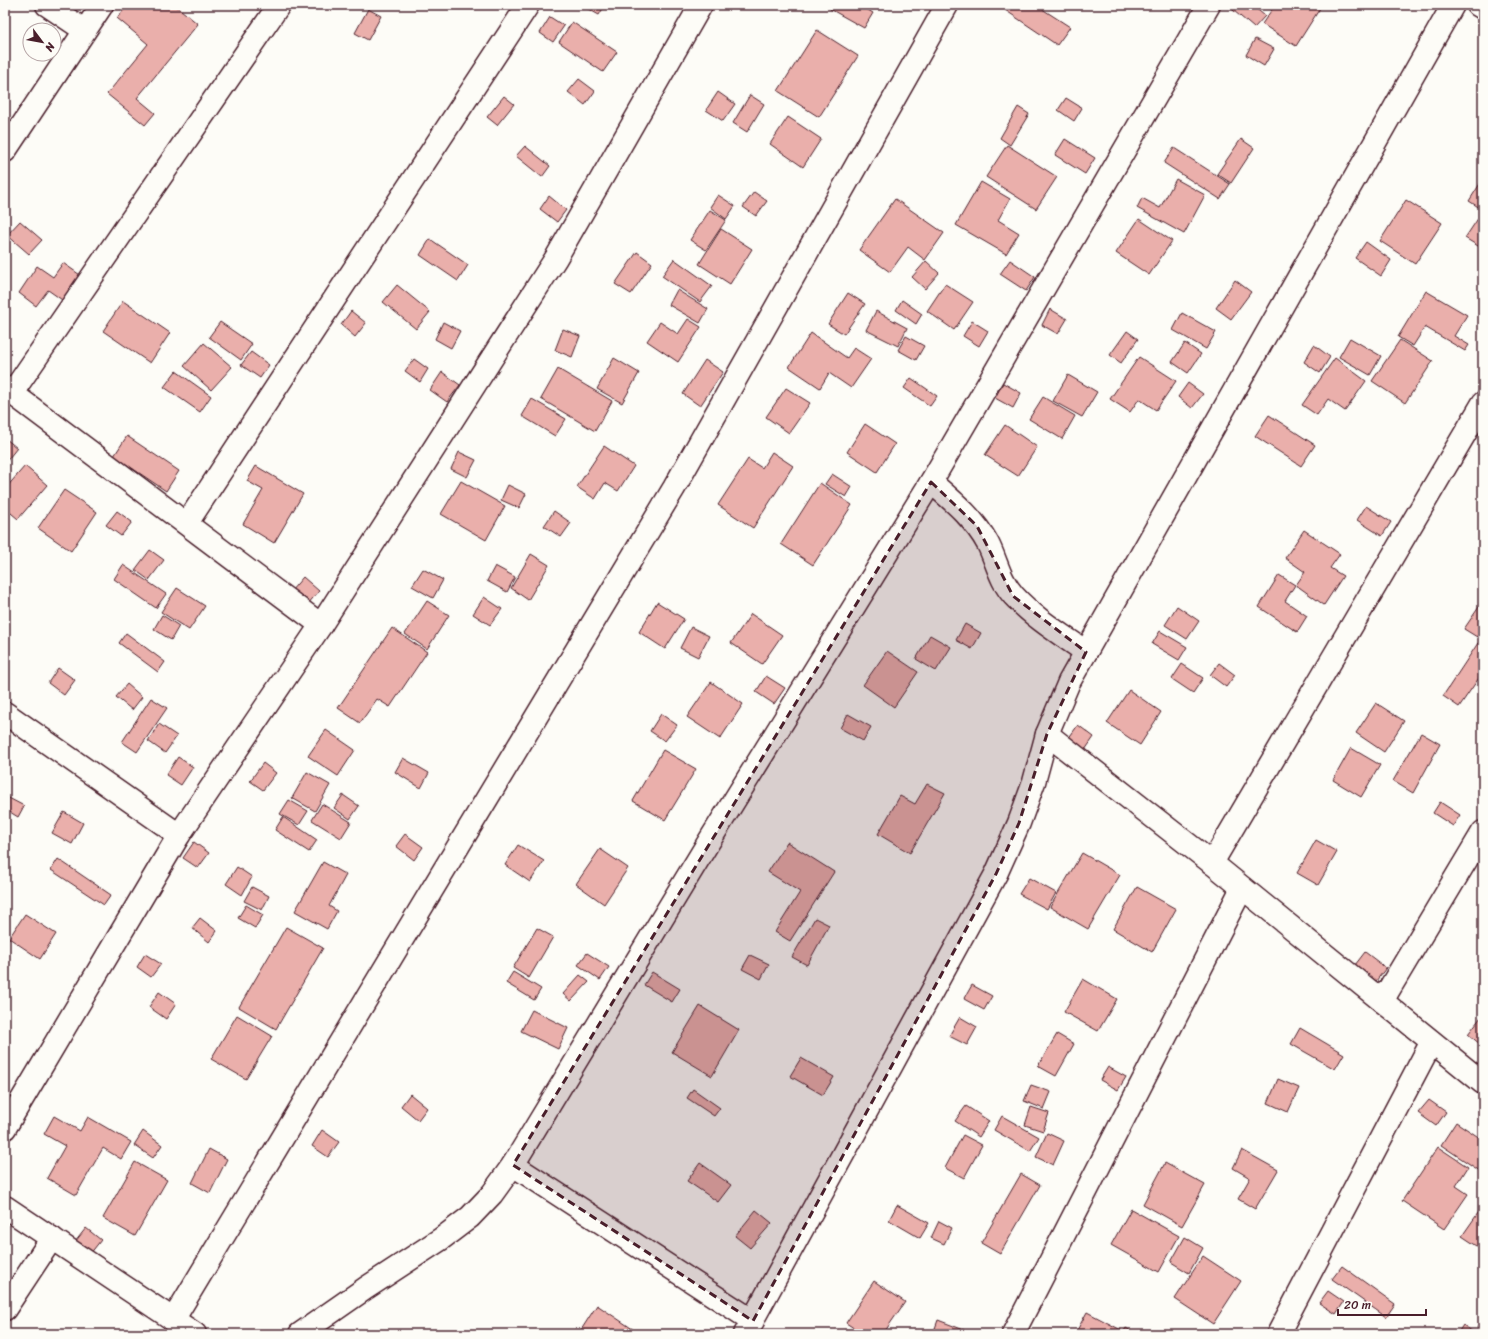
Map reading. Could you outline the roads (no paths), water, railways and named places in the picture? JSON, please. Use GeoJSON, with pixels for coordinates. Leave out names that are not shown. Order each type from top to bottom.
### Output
{"type":"FeatureCollection","features":[{"type":"Feature","properties":{"kind":"street"},"geometry":{"type":"LineString","coordinates":[[47,5],[84,30]]}},
{"type":"Feature","properties":{"kind":"street"},"geometry":{"type":"LineString","coordinates":[[5,151],[102,5]]}},
{"type":"Feature","properties":{"kind":"street"},"geometry":{"type":"LineString","coordinates":[[279,5],[8,391],[187,523],[321,625]]}},
{"type":"Feature","properties":{"kind":"street"},"geometry":{"type":"LineString","coordinates":[[187,523],[528,5]]}},
{"type":"Feature","properties":{"kind":"street"},"geometry":{"type":"LineString","coordinates":[[5,1128],[179,835],[321,625],[556,258],[701,5]]}},
{"type":"Feature","properties":{"kind":"street"},"geometry":{"type":"LineString","coordinates":[[173,1320],[674,488],[947,5]]}},
{"type":"Feature","properties":{"kind":"street"},"geometry":{"type":"LineString","coordinates":[[300,1334],[470,1217],[492,1194],[513,1165],[708,843],[931,482],[1209,5]]}},
{"type":"Feature","properties":{"kind":"street"},"geometry":{"type":"LineString","coordinates":[[513,1165],[749,1327],[996,874],[1019,822],[1034,782],[1047,734],[1069,682],[1454,5]]}},
{"type":"Feature","properties":{"kind":"street"},"geometry":{"type":"LineString","coordinates":[[1478,5],[1483,8]]}},
{"type":"Feature","properties":{"kind":"street"},"geometry":{"type":"LineString","coordinates":[[1212,863],[1483,403]]}},
{"type":"Feature","properties":{"kind":"street"},"geometry":{"type":"LineString","coordinates":[[931,482],[962,509],[977,526],[988,545],[1003,581],[1013,596],[1034,615],[1086,652]]}},
{"type":"Feature","properties":{"kind":"street"},"geometry":{"type":"LineString","coordinates":[[5,714],[179,835]]}},
{"type":"Feature","properties":{"kind":"street"},"geometry":{"type":"LineString","coordinates":[[1047,734],[1212,863],[1382,1001],[1431,1043],[1481,1076]]}},
{"type":"Feature","properties":{"kind":"street"},"geometry":{"type":"LineString","coordinates":[[1382,1001],[1483,832]]}},
{"type":"Feature","properties":{"kind":"street"},"geometry":{"type":"LineString","coordinates":[[1013,1334],[1242,888]]}},
{"type":"Feature","properties":{"kind":"street"},"geometry":{"type":"LineString","coordinates":[[1278,1334],[1431,1043]]}},
{"type":"Feature","properties":{"kind":"street"},"geometry":{"type":"LineString","coordinates":[[5,1206],[195,1334]]}},
{"type":"Feature","properties":{"kind":"street"},"geometry":{"type":"LineString","coordinates":[[5,1310],[52,1238]]}}]}
